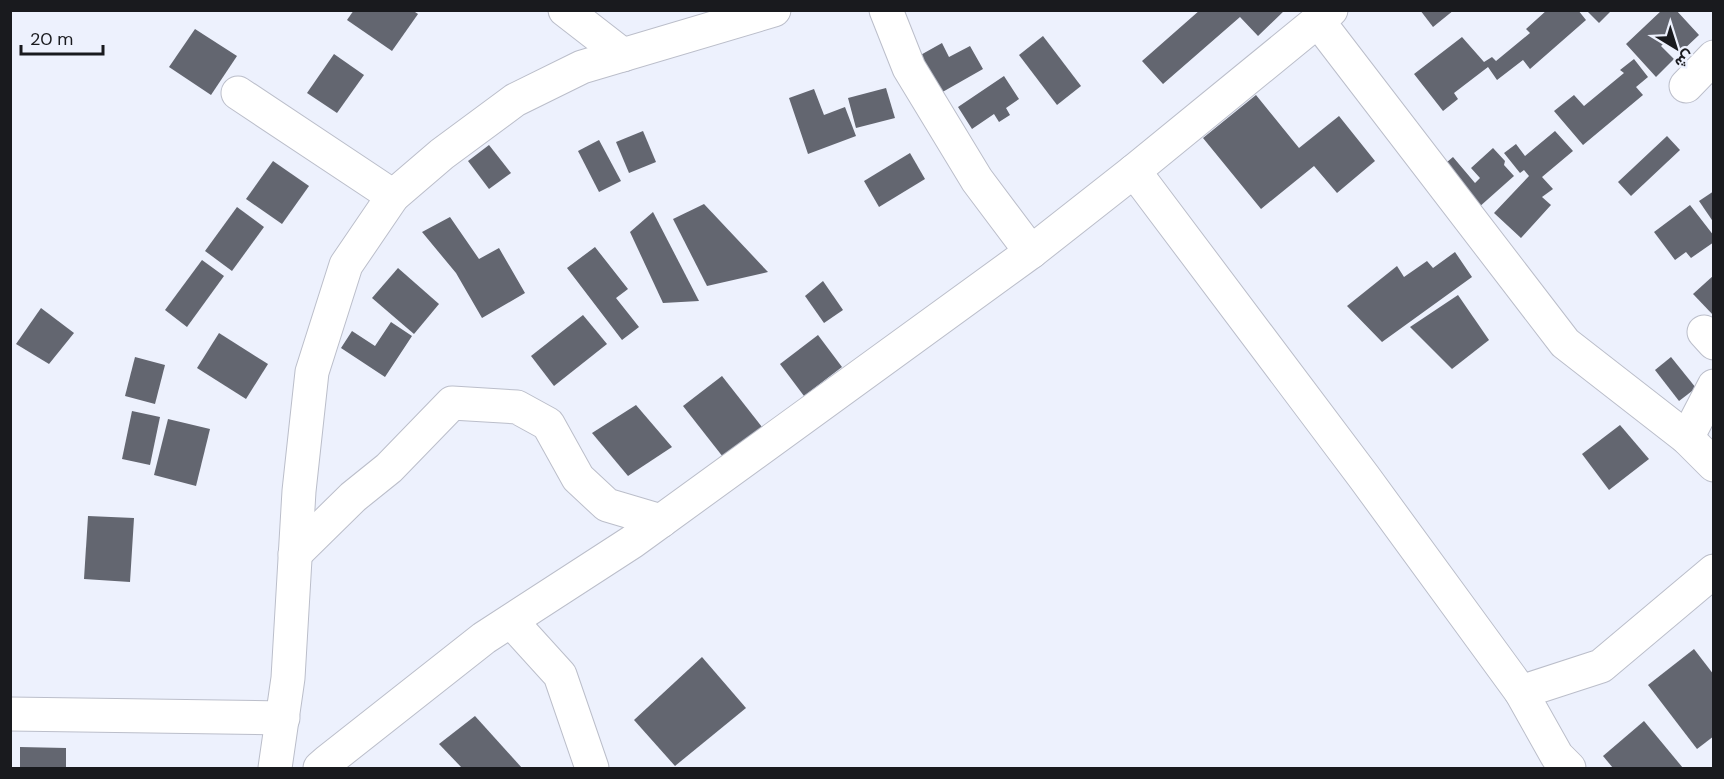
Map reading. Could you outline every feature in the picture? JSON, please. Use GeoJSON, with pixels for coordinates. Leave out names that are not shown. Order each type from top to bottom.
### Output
{"type":"FeatureCollection","features":[{"type":"Feature","properties":{"kind":"street"},"geometry":{"type":"LineString","coordinates":[[566,10],[623,55]]}},
{"type":"Feature","properties":{"kind":"street"},"geometry":{"type":"LineString","coordinates":[[275,768],[288,678],[298,490],[312,372],[346,265],[393,196],[442,154],[515,100],[582,68],[774,10]]}},
{"type":"Feature","properties":{"kind":"street"},"geometry":{"type":"LineString","coordinates":[[886,10],[909,68],[977,180],[1031,252]]}},
{"type":"Feature","properties":{"kind":"street"},"geometry":{"type":"LineString","coordinates":[[320,768],[484,638],[661,521],[1031,252],[1325,16],[1565,343],[1688,438],[1713,465]]}},
{"type":"Feature","properties":{"kind":"street"},"geometry":{"type":"LineString","coordinates":[[1686,86],[1713,57]]}},
{"type":"Feature","properties":{"kind":"street"},"geometry":{"type":"LineString","coordinates":[[238,93],[393,196]]}},
{"type":"Feature","properties":{"kind":"street"},"geometry":{"type":"LineString","coordinates":[[1134,171],[1364,477],[1521,692],[1557,756],[1569,768]]}},
{"type":"Feature","properties":{"kind":"street"},"geometry":{"type":"LineString","coordinates":[[1688,438],[1713,386]]}},
{"type":"Feature","properties":{"kind":"street"},"geometry":{"type":"LineString","coordinates":[[295,555],[353,496],[389,468],[452,403],[517,407],[538,418],[548,424],[578,478],[607,505],[661,521]]}},
{"type":"Feature","properties":{"kind":"street"},"geometry":{"type":"LineString","coordinates":[[1521,692],[1601,666],[1713,571]]}},
{"type":"Feature","properties":{"kind":"street"},"geometry":{"type":"LineString","coordinates":[[511,621],[560,675],[592,768]]}},
{"type":"Feature","properties":{"kind":"street"},"geometry":{"type":"LineString","coordinates":[[10,714],[283,718]]}},
{"type":"Feature","properties":{"kind":"building"},"geometry":{"type":"Polygon","coordinates":[[[354,10],[412,10],[418,14],[392,51],[347,20],[354,10]]]}},
{"type":"Feature","properties":{"kind":"building"},"geometry":{"type":"Polygon","coordinates":[[[1200,10],[1285,10],[1258,36],[1240,17],[1163,84],[1142,61],[1200,10]]]}},
{"type":"Feature","properties":{"kind":"building"},"geometry":{"type":"Polygon","coordinates":[[[1420,10],[1454,10],[1433,27],[1420,10]]]}},
{"type":"Feature","properties":{"kind":"building"},"geometry":{"type":"Polygon","coordinates":[[[1547,10],[1578,10],[1586,20],[1530,69],[1523,60],[1497,80],[1488,67],[1454,93],[1458,99],[1443,111],[1414,74],[1462,37],[1484,62],[1492,57],[1496,61],[1530,33],[1526,29],[1547,10]]]}},
{"type":"Feature","properties":{"kind":"building"},"geometry":{"type":"Polygon","coordinates":[[[1586,10],[1612,10],[1599,23],[1586,10]]]}},
{"type":"Feature","properties":{"kind":"building"},"geometry":{"type":"Polygon","coordinates":[[[1662,10],[1676,10],[1699,35],[1681,52],[1668,39],[1661,46],[1674,59],[1656,77],[1626,44],[1662,10]]]}},
{"type":"Feature","properties":{"kind":"building"},"geometry":{"type":"Polygon","coordinates":[[[195,29],[237,56],[211,95],[169,67],[195,29]]]}},
{"type":"Feature","properties":{"kind":"building"},"geometry":{"type":"Polygon","coordinates":[[[1043,36],[1081,86],[1057,105],[1019,55],[1043,36]]]}},
{"type":"Feature","properties":{"kind":"building"},"geometry":{"type":"Polygon","coordinates":[[[942,43],[949,57],[970,46],[983,69],[939,94],[917,57],[942,43]]]}},
{"type":"Feature","properties":{"kind":"building"},"geometry":{"type":"Polygon","coordinates":[[[334,54],[364,75],[337,113],[307,93],[334,54]]]}},
{"type":"Feature","properties":{"kind":"building"},"geometry":{"type":"Polygon","coordinates":[[[1634,59],[1648,77],[1636,87],[1643,95],[1583,145],[1554,111],[1574,95],[1584,106],[1624,73],[1620,70],[1634,59]]]}},
{"type":"Feature","properties":{"kind":"building"},"geometry":{"type":"Polygon","coordinates":[[[1004,76],[1019,99],[1006,108],[1010,115],[999,122],[994,114],[972,129],[958,107],[1004,76]]]}},
{"type":"Feature","properties":{"kind":"building"},"geometry":{"type":"Polygon","coordinates":[[[886,88],[895,118],[856,128],[848,98],[886,88]]]}},
{"type":"Feature","properties":{"kind":"building"},"geometry":{"type":"Polygon","coordinates":[[[814,89],[824,115],[845,107],[856,136],[808,154],[789,98],[814,89]]]}},
{"type":"Feature","properties":{"kind":"building"},"geometry":{"type":"Polygon","coordinates":[[[1256,95],[1299,148],[1339,116],[1375,161],[1337,193],[1314,166],[1261,209],[1203,138],[1256,95]]]}},
{"type":"Feature","properties":{"kind":"building"},"geometry":{"type":"Polygon","coordinates":[[[643,131],[656,162],[629,173],[616,142],[643,131]]]}},
{"type":"Feature","properties":{"kind":"building"},"geometry":{"type":"Polygon","coordinates":[[[1555,131],[1573,151],[1542,177],[1553,189],[1542,197],[1551,205],[1521,238],[1494,213],[1529,176],[1524,170],[1520,173],[1504,153],[1516,144],[1525,156],[1555,131]]]}},
{"type":"Feature","properties":{"kind":"building"},"geometry":{"type":"Polygon","coordinates":[[[1667,136],[1680,150],[1631,196],[1618,182],[1667,136]]]}},
{"type":"Feature","properties":{"kind":"building"},"geometry":{"type":"Polygon","coordinates":[[[599,140],[621,181],[599,192],[578,151],[599,140]]]}},
{"type":"Feature","properties":{"kind":"building"},"geometry":{"type":"Polygon","coordinates":[[[489,145],[511,173],[489,189],[468,161],[489,145]]]}},
{"type":"Feature","properties":{"kind":"building"},"geometry":{"type":"Polygon","coordinates":[[[1493,148],[1505,161],[1504,165],[1514,176],[1478,208],[1441,167],[1453,157],[1475,183],[1480,178],[1471,168],[1493,148]]]}},
{"type":"Feature","properties":{"kind":"building"},"geometry":{"type":"Polygon","coordinates":[[[910,153],[925,179],[879,207],[864,181],[910,153]]]}},
{"type":"Feature","properties":{"kind":"building"},"geometry":{"type":"Polygon","coordinates":[[[273,161],[309,186],[282,224],[246,199],[273,161]]]}},
{"type":"Feature","properties":{"kind":"building"},"geometry":{"type":"Polygon","coordinates":[[[1714,191],[1714,223],[1699,201],[1714,191]]]}},
{"type":"Feature","properties":{"kind":"building"},"geometry":{"type":"Polygon","coordinates":[[[704,204],[768,272],[707,286],[673,219],[704,204]]]}},
{"type":"Feature","properties":{"kind":"building"},"geometry":{"type":"Polygon","coordinates":[[[1690,205],[1714,236],[1714,242],[1691,258],[1686,252],[1675,260],[1654,232],[1690,205]]]}},
{"type":"Feature","properties":{"kind":"building"},"geometry":{"type":"Polygon","coordinates":[[[237,207],[264,227],[232,271],[205,251],[237,207]]]}},
{"type":"Feature","properties":{"kind":"building"},"geometry":{"type":"Polygon","coordinates":[[[653,212],[699,301],[663,303],[630,232],[653,212]]]}},
{"type":"Feature","properties":{"kind":"building"},"geometry":{"type":"Polygon","coordinates":[[[450,217],[479,259],[499,248],[525,293],[482,318],[456,273],[422,232],[450,217]]]}},
{"type":"Feature","properties":{"kind":"building"},"geometry":{"type":"Polygon","coordinates":[[[595,247],[628,289],[616,298],[639,327],[622,340],[567,268],[595,247]]]}},
{"type":"Feature","properties":{"kind":"building"},"geometry":{"type":"Polygon","coordinates":[[[1455,252],[1472,277],[1382,342],[1347,306],[1397,266],[1404,277],[1427,261],[1433,268],[1455,252]]]}},
{"type":"Feature","properties":{"kind":"building"},"geometry":{"type":"Polygon","coordinates":[[[202,260],[224,276],[187,327],[165,310],[202,260]]]}},
{"type":"Feature","properties":{"kind":"building"},"geometry":{"type":"Polygon","coordinates":[[[398,268],[439,304],[414,334],[372,298],[398,268]]]}},
{"type":"Feature","properties":{"kind":"building"},"geometry":{"type":"Polygon","coordinates":[[[1714,275],[1714,316],[1693,294],[1714,275]]]}},
{"type":"Feature","properties":{"kind":"building"},"geometry":{"type":"Polygon","coordinates":[[[823,281],[843,310],[824,323],[805,296],[823,281]]]}},
{"type":"Feature","properties":{"kind":"building"},"geometry":{"type":"Polygon","coordinates":[[[1458,295],[1489,340],[1452,369],[1410,327],[1458,295]]]}},
{"type":"Feature","properties":{"kind":"building"},"geometry":{"type":"Polygon","coordinates":[[[41,308],[74,333],[49,364],[16,344],[41,308]]]}},
{"type":"Feature","properties":{"kind":"building"},"geometry":{"type":"Polygon","coordinates":[[[583,315],[607,344],[554,386],[531,356],[583,315]]]}},
{"type":"Feature","properties":{"kind":"building"},"geometry":{"type":"Polygon","coordinates":[[[391,322],[412,336],[385,377],[341,348],[352,331],[375,346],[391,322]]]}},
{"type":"Feature","properties":{"kind":"building"},"geometry":{"type":"Polygon","coordinates":[[[219,333],[268,364],[246,399],[197,368],[219,333]]]}},
{"type":"Feature","properties":{"kind":"building"},"geometry":{"type":"Polygon","coordinates":[[[818,335],[842,367],[804,396],[780,364],[818,335]]]}},
{"type":"Feature","properties":{"kind":"building"},"geometry":{"type":"Polygon","coordinates":[[[135,357],[165,365],[155,404],[125,396],[135,357]]]}},
{"type":"Feature","properties":{"kind":"building"},"geometry":{"type":"Polygon","coordinates":[[[1671,357],[1696,388],[1679,401],[1655,370],[1671,357]]]}},
{"type":"Feature","properties":{"kind":"building"},"geometry":{"type":"Polygon","coordinates":[[[722,376],[762,427],[723,457],[683,406],[722,376]]]}},
{"type":"Feature","properties":{"kind":"building"},"geometry":{"type":"Polygon","coordinates":[[[636,405],[672,447],[628,476],[592,433],[636,405]]]}},
{"type":"Feature","properties":{"kind":"building"},"geometry":{"type":"Polygon","coordinates":[[[132,411],[160,417],[150,465],[122,459],[132,411]]]}},
{"type":"Feature","properties":{"kind":"building"},"geometry":{"type":"Polygon","coordinates":[[[168,419],[210,429],[196,486],[154,475],[168,419]]]}},
{"type":"Feature","properties":{"kind":"building"},"geometry":{"type":"Polygon","coordinates":[[[1620,425],[1649,459],[1609,490],[1582,454],[1620,425]]]}},
{"type":"Feature","properties":{"kind":"building"},"geometry":{"type":"Polygon","coordinates":[[[88,516],[134,518],[130,582],[84,579],[88,516]]]}},
{"type":"Feature","properties":{"kind":"building"},"geometry":{"type":"Polygon","coordinates":[[[1694,649],[1714,675],[1714,736],[1697,749],[1648,685],[1694,649]]]}},
{"type":"Feature","properties":{"kind":"building"},"geometry":{"type":"Polygon","coordinates":[[[702,657],[746,708],[675,766],[634,720],[702,657]]]}},
{"type":"Feature","properties":{"kind":"building"},"geometry":{"type":"Polygon","coordinates":[[[475,716],[522,768],[462,768],[439,744],[475,716]]]}},
{"type":"Feature","properties":{"kind":"building"},"geometry":{"type":"Polygon","coordinates":[[[1644,721],[1683,768],[1613,768],[1603,756],[1644,721]]]}},
{"type":"Feature","properties":{"kind":"building"},"geometry":{"type":"Polygon","coordinates":[[[20,747],[66,748],[66,768],[20,768],[20,747]]]}}]}
